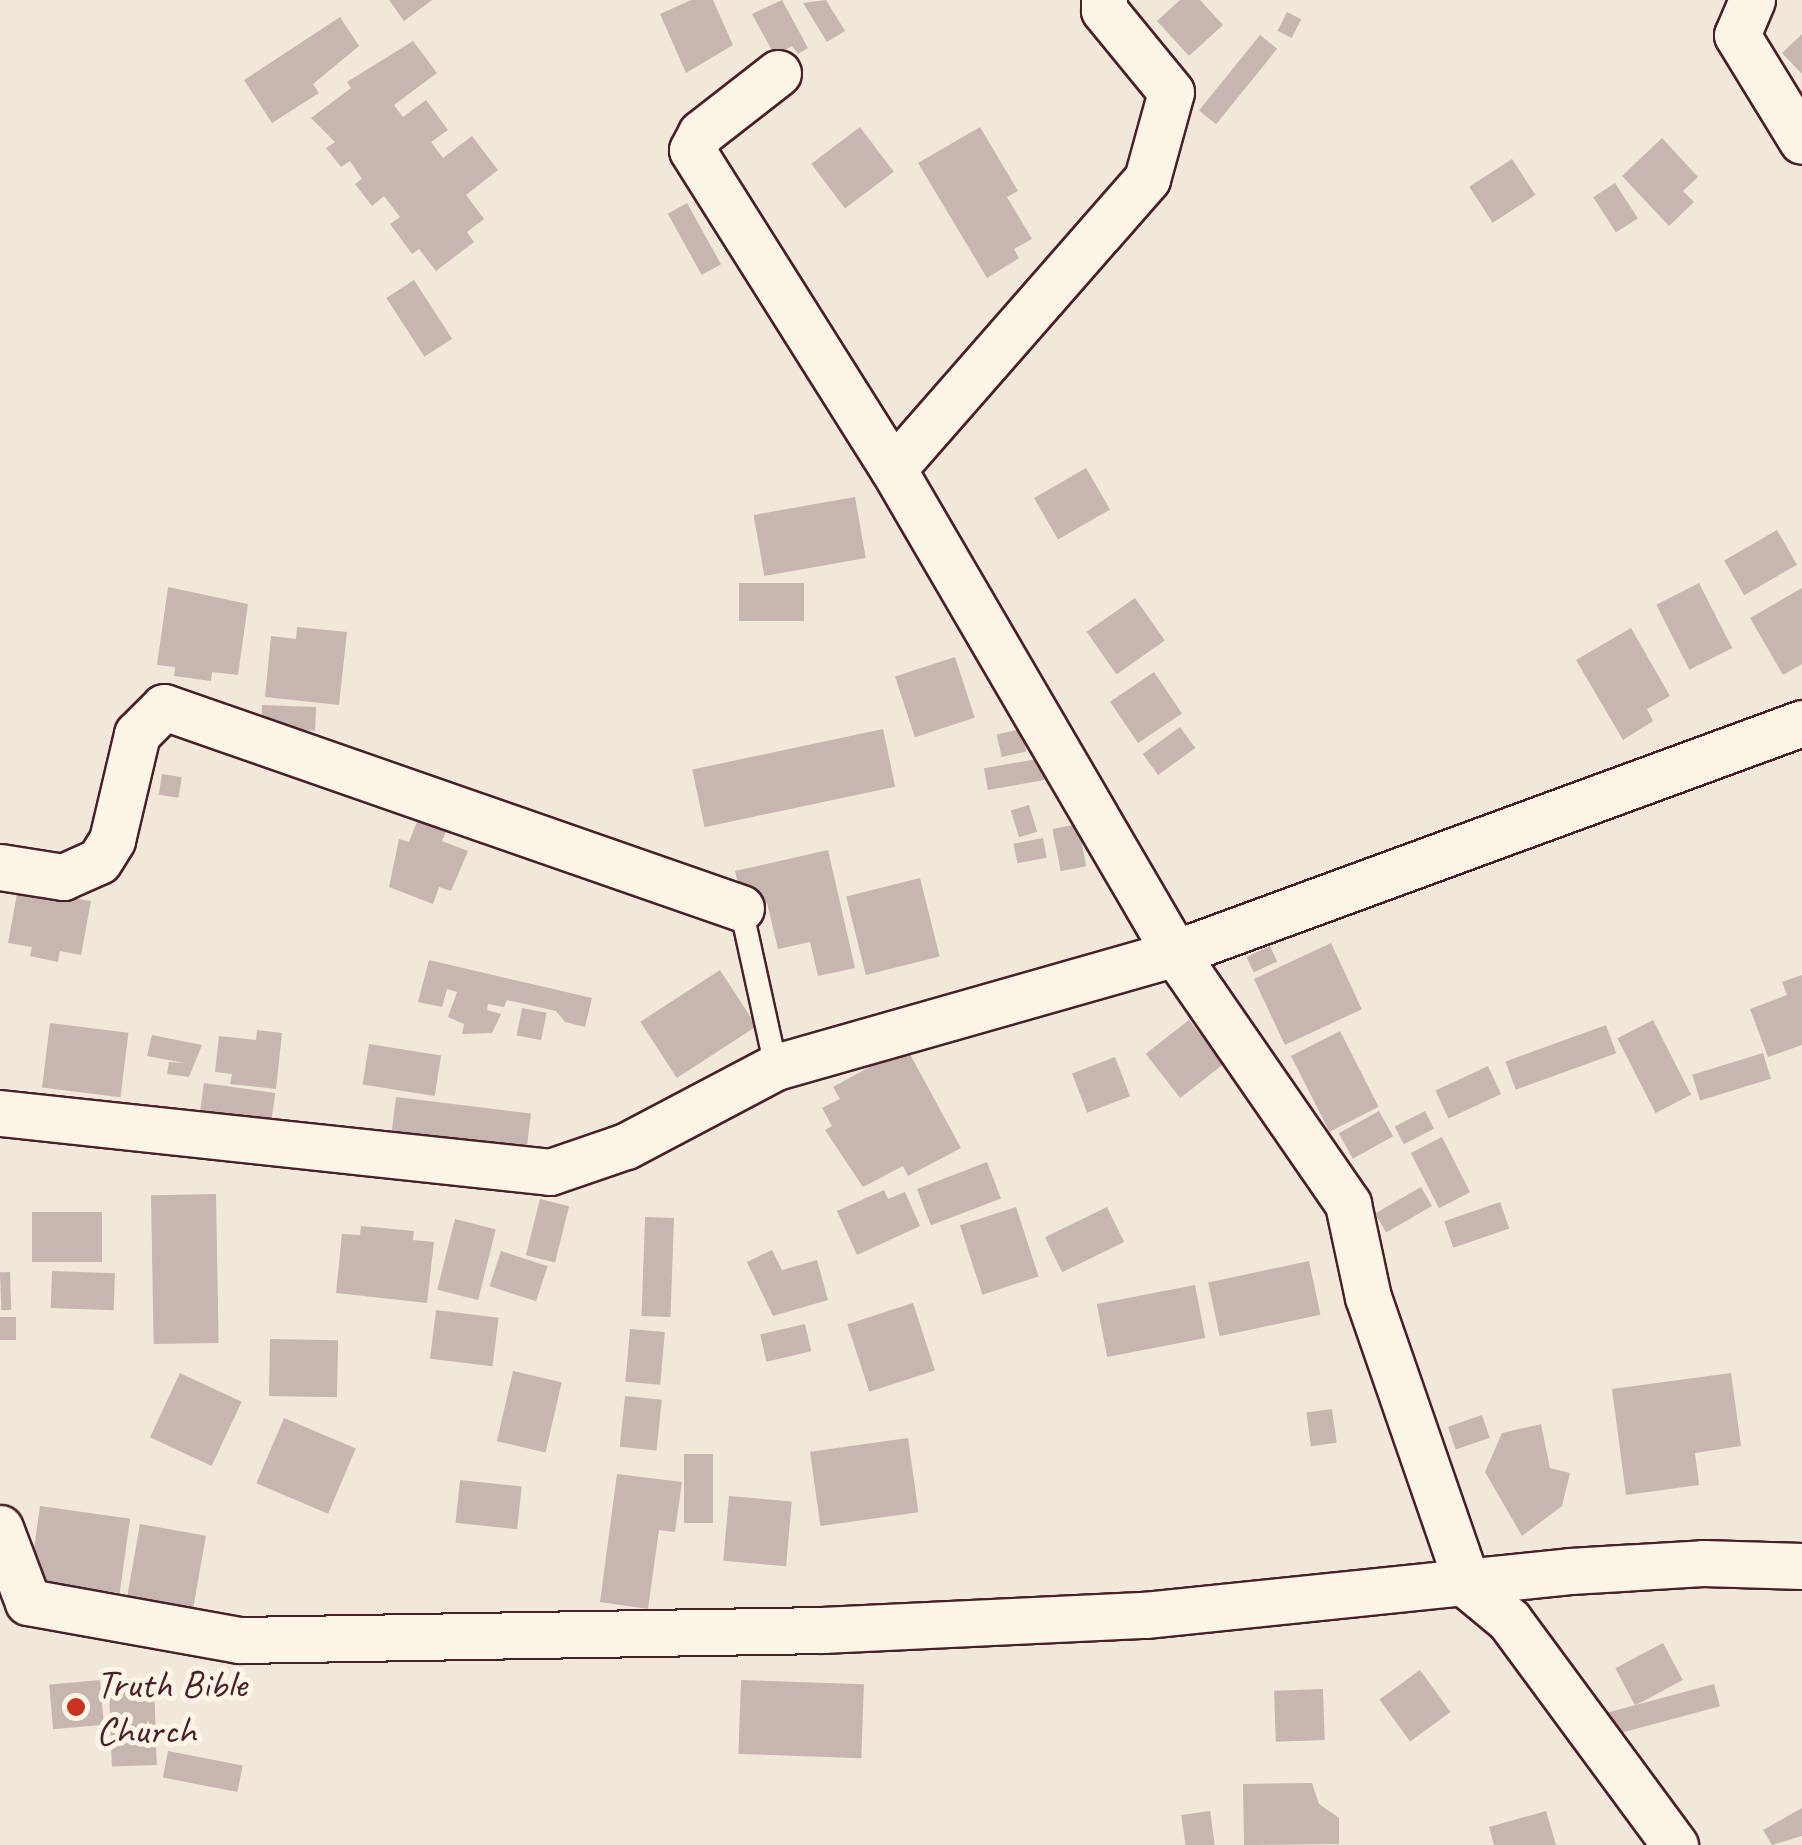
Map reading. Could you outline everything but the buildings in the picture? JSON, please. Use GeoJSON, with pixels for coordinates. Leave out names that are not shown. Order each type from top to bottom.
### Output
{"type":"FeatureCollection","features":[{"type":"Feature","properties":{"kind":"street"},"geometry":{"type":"LineString","coordinates":[[893,469],[1147,179],[1171,92],[1104,10],[1104,0]]}},
{"type":"Feature","properties":{"kind":"street"},"geometry":{"type":"LineString","coordinates":[[1734,12],[1802,141]]}},
{"type":"Feature","properties":{"kind":"street"},"geometry":{"type":"LineString","coordinates":[[778,74],[726,111],[692,150],[893,469],[1175,953],[1348,1204],[1368,1297],[1468,1586],[1510,1620],[1676,1845]]}},
{"type":"Feature","properties":{"kind":"street"},"geometry":{"type":"LineString","coordinates":[[0,868],[62,877],[99,861],[112,840],[137,734],[164,708],[742,908]]}},
{"type":"Feature","properties":{"kind":"street"},"geometry":{"type":"LineString","coordinates":[[0,1113],[550,1172],[626,1146],[776,1067],[1175,953],[1802,723]]}},
{"type":"Feature","properties":{"kind":"street"},"geometry":{"type":"LineString","coordinates":[[0,1528],[28,1602],[239,1640],[524,1640],[842,1629],[1145,1614],[1702,1563],[1802,1566]]}},
{"type":"Feature","properties":{"kind":"lane"},"geometry":{"type":"LineString","coordinates":[[742,908],[776,1067]]}},
{"type":"Feature","properties":{"kind":"place","name":"Truth Bible Church"},"geometry":{"type":"Point","coordinates":[76,1707]}}]}
